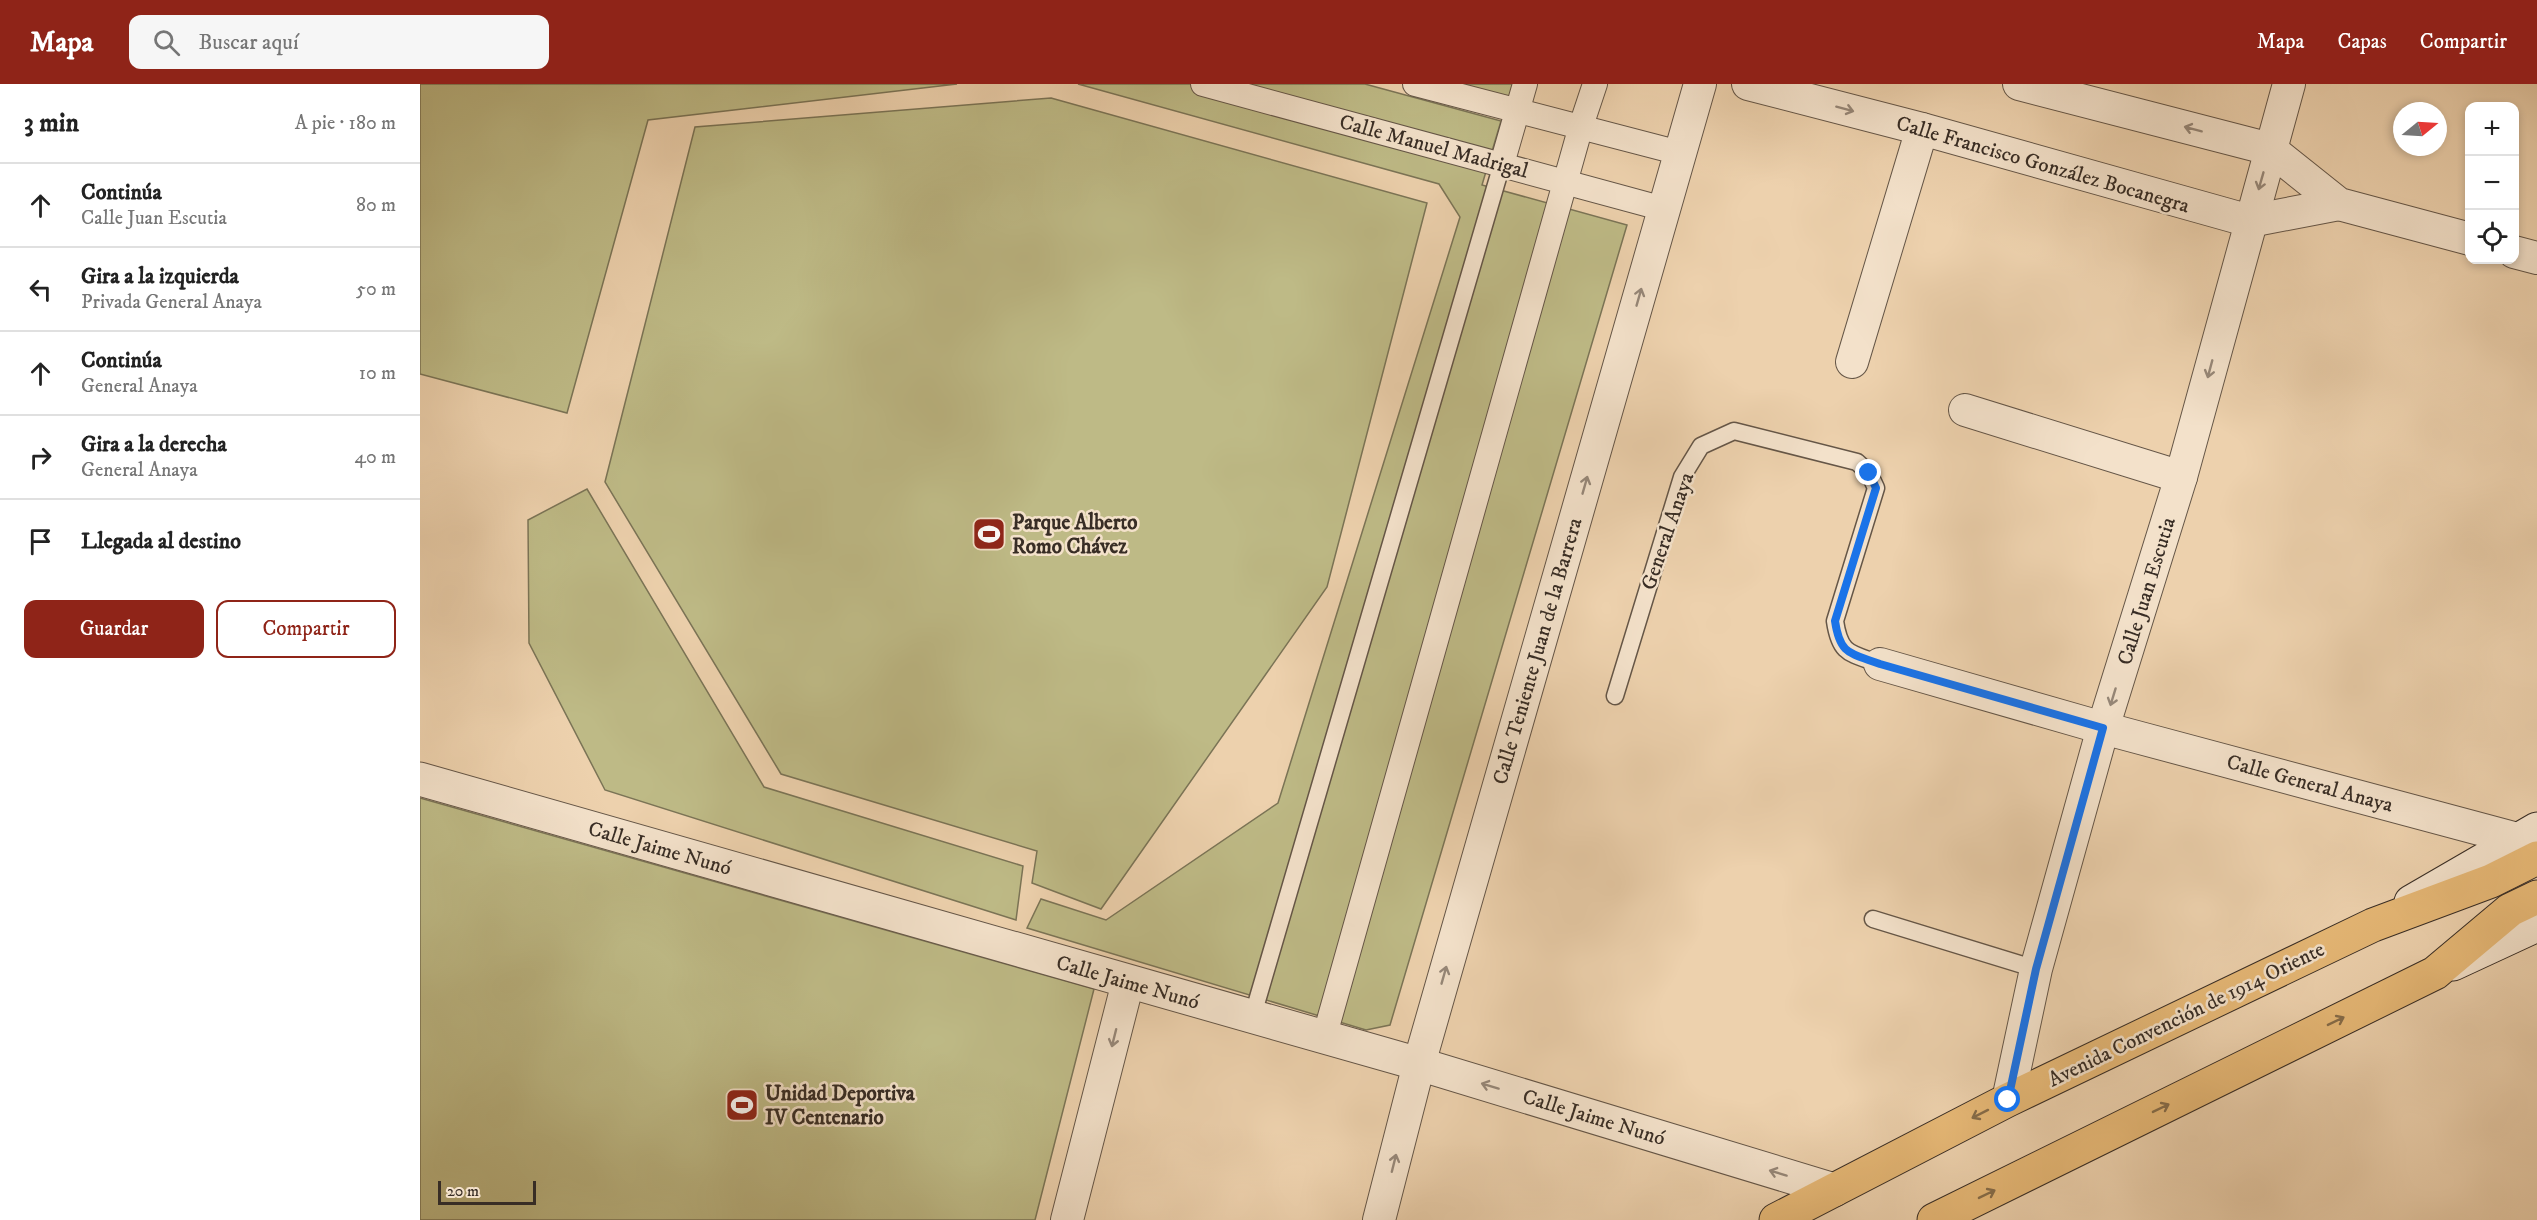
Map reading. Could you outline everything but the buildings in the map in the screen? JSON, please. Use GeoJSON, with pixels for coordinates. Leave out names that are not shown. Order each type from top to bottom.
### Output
{"type":"FeatureCollection","features":[{"type":"Feature","properties":{"kind":"main road","name":"Avenida Convención de 1914 Oriente"},"geometry":{"type":"LineString","coordinates":[[1776,1220],[2008,1100],[2373,925],[2491,881],[2530,842]]}},
{"type":"Feature","properties":{"kind":"main road"},"geometry":{"type":"LineString","coordinates":[[1941,1219],[2435,973],[2528,911]]}},
{"type":"Feature","properties":{"kind":"street","name":"Calle Manuel Madrigal"},"geometry":{"type":"LineString","coordinates":[[1203,84],[1664,209]]}},
{"type":"Feature","properties":{"kind":"street"},"geometry":{"type":"LineString","coordinates":[[1415,84],[1680,153]]}},
{"type":"Feature","properties":{"kind":"street"},"geometry":{"type":"LineString","coordinates":[[1502,164],[1525,84]]}},
{"type":"Feature","properties":{"kind":"street"},"geometry":{"type":"LineString","coordinates":[[1324,1038],[1581,126],[1595,84]]}},
{"type":"Feature","properties":{"kind":"street","name":"Calle Teniente Juan de la Barrera"},"geometry":{"type":"LineString","coordinates":[[1379,1220],[1419,1064],[1700,84]]}},
{"type":"Feature","properties":{"kind":"street","name":"Calle Francisco González Bocanegra"},"geometry":{"type":"LineString","coordinates":[[1748,84],[1922,129],[2250,221],[2339,204]]}},
{"type":"Feature","properties":{"kind":"street","name":"Calle Francisco González Bocanegra"},"geometry":{"type":"LineString","coordinates":[[2019,84],[2270,149],[2339,204],[2465,238]]}},
{"type":"Feature","properties":{"kind":"street","name":"Calle Juan Escutia"},"geometry":{"type":"LineString","coordinates":[[2008,1100],[2036,969],[2103,728],[2181,477],[2289,84]]}},
{"type":"Feature","properties":{"kind":"street"},"geometry":{"type":"LineString","coordinates":[[1852,362],[1922,129]]}},
{"type":"Feature","properties":{"kind":"street"},"geometry":{"type":"LineString","coordinates":[[2519,253],[2537,258]]}},
{"type":"Feature","properties":{"kind":"street"},"geometry":{"type":"LineString","coordinates":[[1965,410],[2181,477]]}},
{"type":"Feature","properties":{"kind":"street","name":"Calle General Anaya"},"geometry":{"type":"LineString","coordinates":[[1880,664],[2103,728],[2530,842]]}},
{"type":"Feature","properties":{"kind":"street","name":"Calle Jaime Nunó"},"geometry":{"type":"LineString","coordinates":[[420,779],[1419,1064],[1834,1190]]}},
{"type":"Feature","properties":{"kind":"street","name":"Avenida Convención de 1914 Oriente"},"geometry":{"type":"LineString","coordinates":[[2373,925],[2530,842]]}},
{"type":"Feature","properties":{"kind":"street"},"geometry":{"type":"LineString","coordinates":[[1067,1220],[1128,982]]}},
{"type":"Feature","properties":{"kind":"lane"},"geometry":{"type":"LineString","coordinates":[[1252,1018],[1502,164]]}},
{"type":"Feature","properties":{"kind":"lane","name":"General Anaya"},"geometry":{"type":"LineString","coordinates":[[1615,696],[1682,477],[1701,446],[1734,431],[1857,462],[1869,473],[1876,488],[1835,621],[1837,637],[1846,652],[1880,664]]}},
{"type":"Feature","properties":{"kind":"lane"},"geometry":{"type":"LineString","coordinates":[[1873,919],[2036,969]]}},
{"type":"Feature","properties":{"kind":"shaded area"},"geometry":{"type":"Polygon","coordinates":[[[420,84],[957,84],[648,120],[567,413],[420,374],[420,84]]]}},
{"type":"Feature","properties":{"kind":"shaded area"},"geometry":{"type":"Polygon","coordinates":[[[1078,84],[1365,84],[1501,121],[1482,185],[1627,225],[1390,1025],[1366,1030],[1027,928],[1041,899],[1106,920],[1278,803],[1460,217],[1439,184],[1078,84]]]}},
{"type":"Feature","properties":{"kind":"shaded area"},"geometry":{"type":"Polygon","coordinates":[[[1423,84],[1523,84],[1516,110],[1423,84]]]}},
{"type":"Feature","properties":{"kind":"shaded area","name":"Parque Alberto Romo Chávez"},"geometry":{"type":"Polygon","coordinates":[[[1051,98],[1427,203],[1327,587],[1101,909],[1032,883],[1037,851],[781,774],[605,482],[695,127],[1051,98]]]}},
{"type":"Feature","properties":{"kind":"shaded area"},"geometry":{"type":"Polygon","coordinates":[[[587,489],[764,787],[1023,866],[1016,920],[605,790],[529,643],[528,520],[587,489]]]}},
{"type":"Feature","properties":{"kind":"shaded area","name":"Unidad Deportiva IV Centenario"},"geometry":{"type":"Polygon","coordinates":[[[420,798],[1094,989],[1035,1220],[420,1220],[420,798]]]}},
{"type":"Feature","properties":{"kind":"place","name":"Parque Alberto Romo Chávez"},"geometry":{"type":"Point","coordinates":[989,534]}},
{"type":"Feature","properties":{"kind":"place","name":"Unidad Deportiva IV Centenario"},"geometry":{"type":"Point","coordinates":[742,1105]}},
{"type":"Feature","properties":{"kind":"route"},"geometry":{"type":"LineString","coordinates":[[1869,473],[1876,488],[1835,621],[1837,637],[1846,652],[1880,664],[2103,728],[2036,969],[2008,1100]]}}]}
